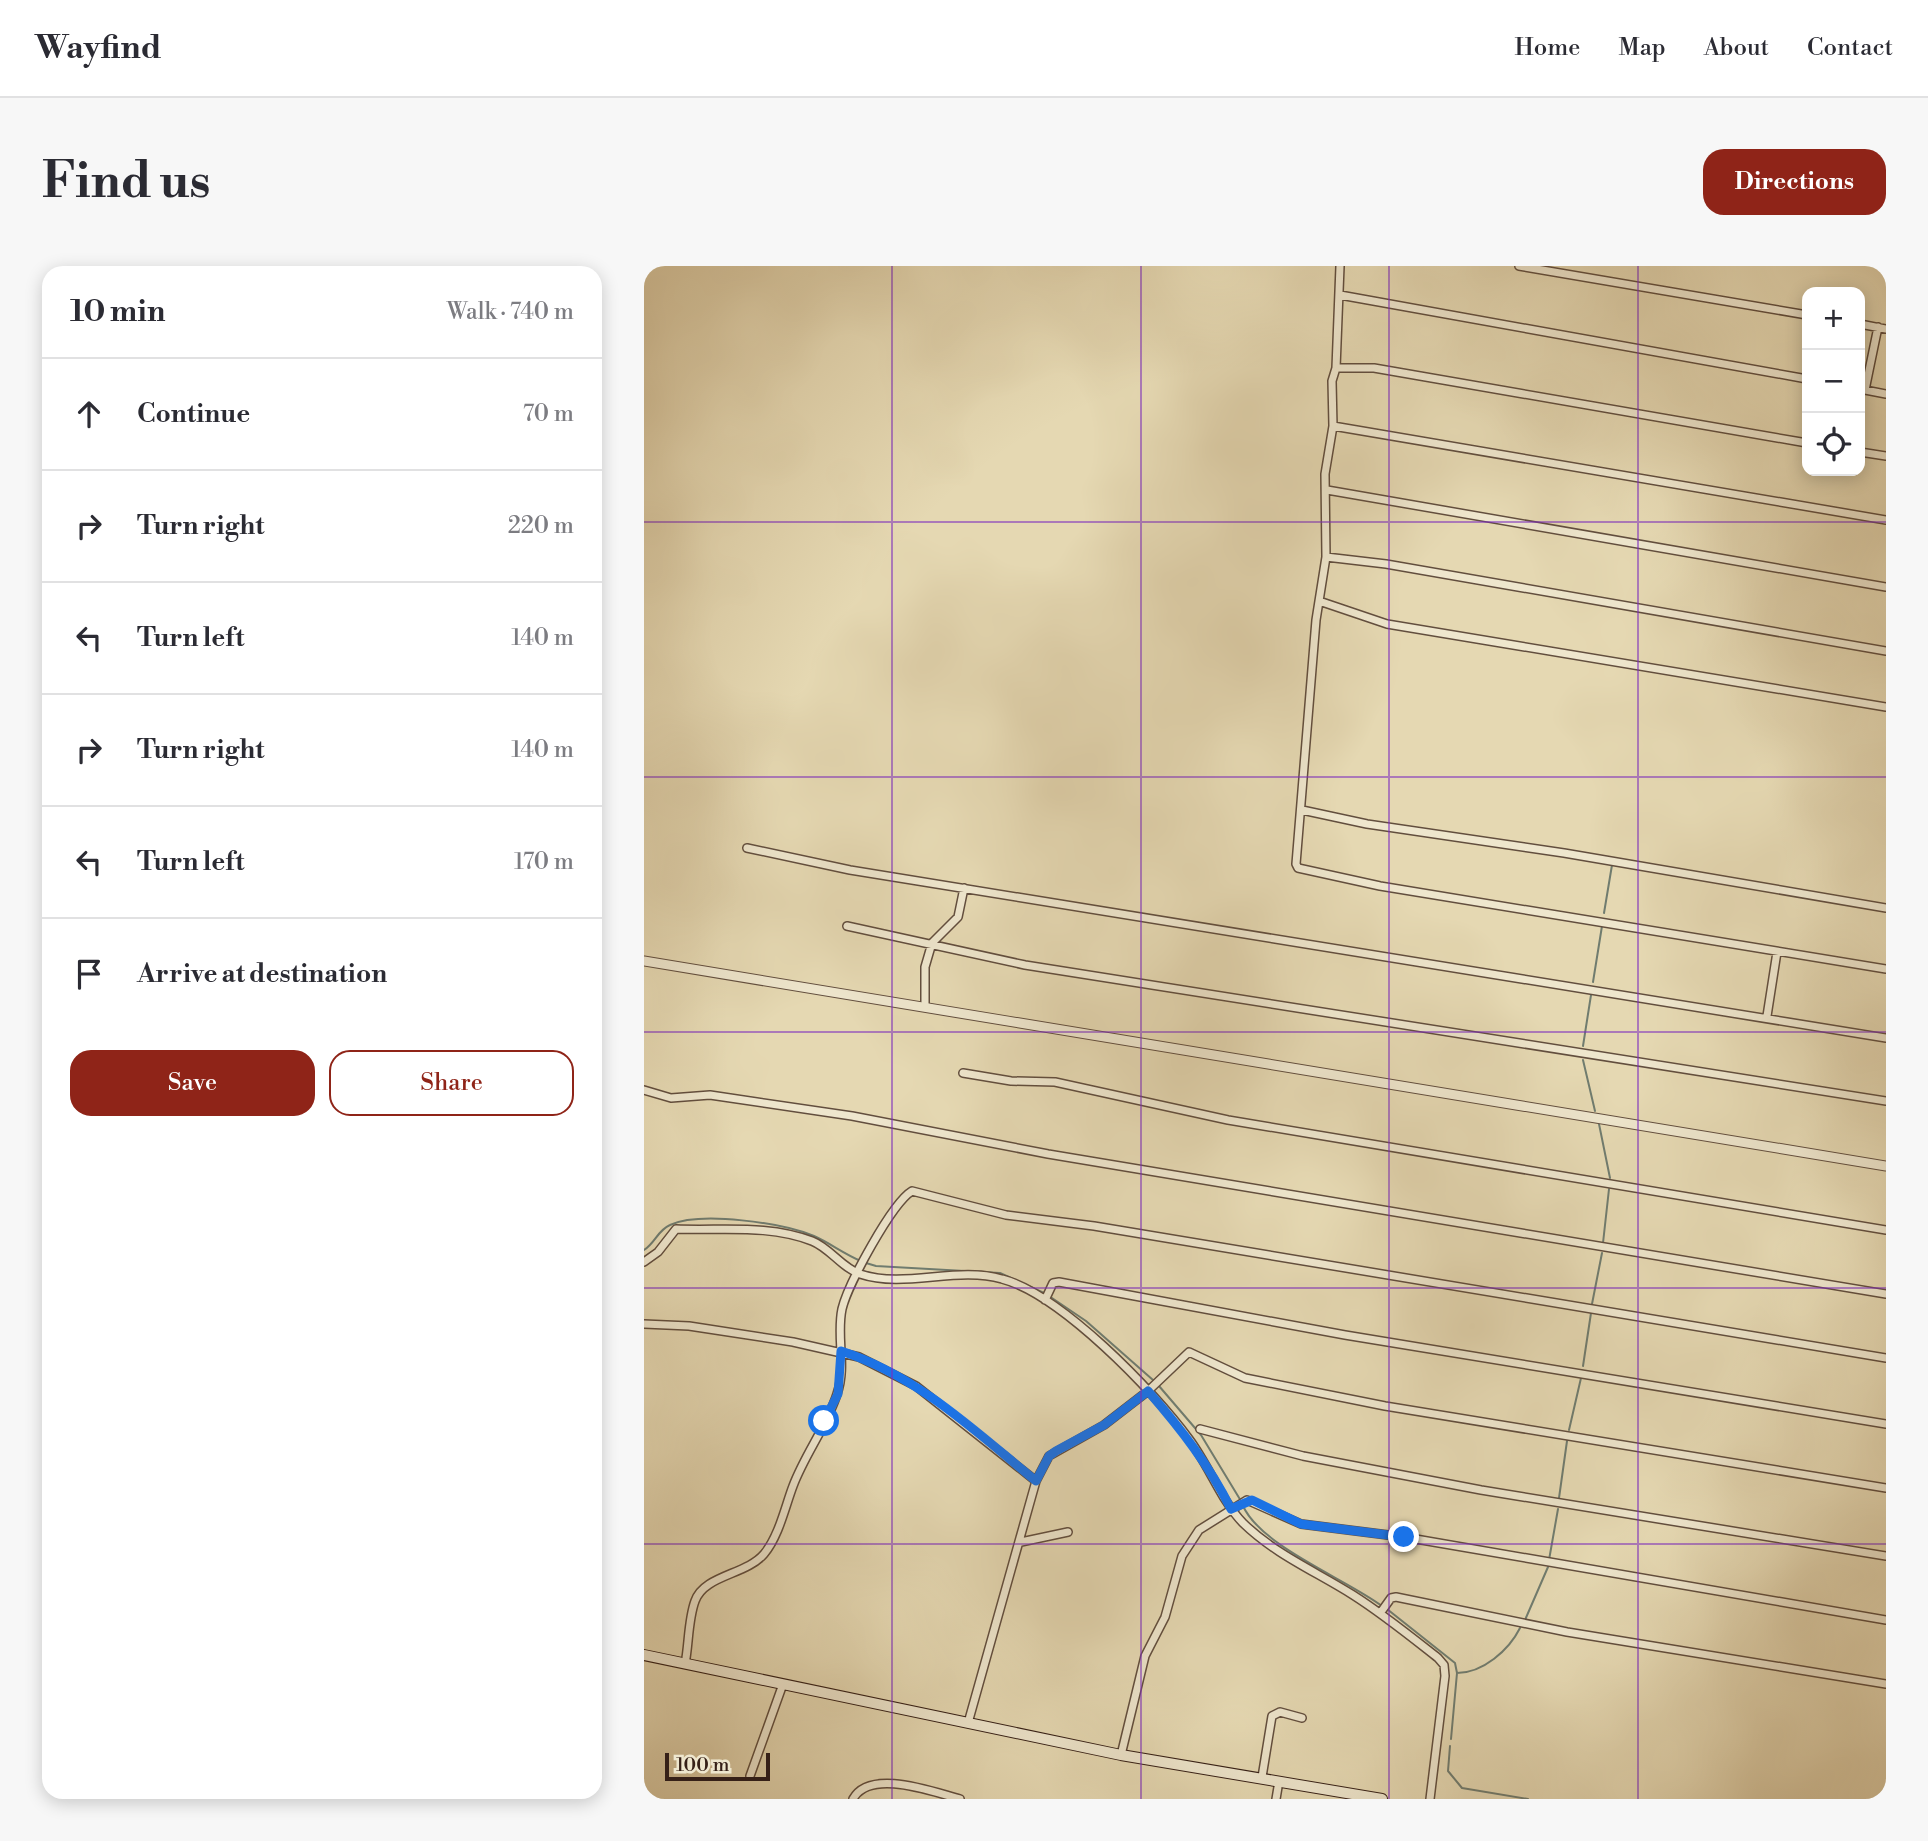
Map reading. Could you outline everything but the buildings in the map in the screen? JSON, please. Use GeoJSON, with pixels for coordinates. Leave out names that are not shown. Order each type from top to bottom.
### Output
{"type":"FeatureCollection","features":[{"type":"Feature","properties":{"kind":"main road"},"geometry":{"type":"LineString","coordinates":[[644,1655],[1121,1755],[1382,1799]]}},
{"type":"Feature","properties":{"kind":"street"},"geometry":{"type":"LineString","coordinates":[[1340,266],[1336,368],[1332,381],[1333,426],[1325,474],[1326,557],[1319,601],[1296,864],[1307,871],[1886,969]]}},
{"type":"Feature","properties":{"kind":"street"},"geometry":{"type":"LineString","coordinates":[[1519,266],[1802,314]]}},
{"type":"Feature","properties":{"kind":"street"},"geometry":{"type":"LineString","coordinates":[[1340,295],[1802,378]]}},
{"type":"Feature","properties":{"kind":"street"},"geometry":{"type":"LineString","coordinates":[[1865,380],[1882,328]]}},
{"type":"Feature","properties":{"kind":"street"},"geometry":{"type":"LineString","coordinates":[[1336,368],[1374,368],[1802,442]]}},
{"type":"Feature","properties":{"kind":"street"},"geometry":{"type":"LineString","coordinates":[[1865,390],[1886,394]]}},
{"type":"Feature","properties":{"kind":"street"},"geometry":{"type":"LineString","coordinates":[[1333,426],[1886,520]]}},
{"type":"Feature","properties":{"kind":"street"},"geometry":{"type":"LineString","coordinates":[[1865,453],[1886,456]]}},
{"type":"Feature","properties":{"kind":"street"},"geometry":{"type":"LineString","coordinates":[[1326,489],[1886,587]]}},
{"type":"Feature","properties":{"kind":"street"},"geometry":{"type":"LineString","coordinates":[[1326,557],[1386,564],[1886,651]]}},
{"type":"Feature","properties":{"kind":"street"},"geometry":{"type":"LineString","coordinates":[[1319,601],[1387,624],[1886,707]]}},
{"type":"Feature","properties":{"kind":"street"},"geometry":{"type":"LineString","coordinates":[[1302,810],[1367,824],[1564,853],[1886,908]]}},
{"type":"Feature","properties":{"kind":"street"},"geometry":{"type":"LineString","coordinates":[[747,848],[850,870],[1567,988],[1767,1016],[1886,1038]]}},
{"type":"Feature","properties":{"kind":"street"},"geometry":{"type":"LineString","coordinates":[[925,1006],[925,967],[932,943],[958,917],[964,888]]}},
{"type":"Feature","properties":{"kind":"street"},"geometry":{"type":"LineString","coordinates":[[847,926],[1025,965],[1886,1101]]}},
{"type":"Feature","properties":{"kind":"street"},"geometry":{"type":"LineString","coordinates":[[1767,1016],[1777,952]]}},
{"type":"Feature","properties":{"kind":"street"},"geometry":{"type":"LineString","coordinates":[[644,961],[1886,1166]]}},
{"type":"Feature","properties":{"kind":"street"},"geometry":{"type":"LineString","coordinates":[[963,1073],[1011,1081],[1055,1082],[1228,1120],[1886,1230]]}},
{"type":"Feature","properties":{"kind":"street"},"geometry":{"type":"LineString","coordinates":[[644,1090],[671,1098],[709,1094],[852,1116],[1061,1157],[1886,1294]]}},
{"type":"Feature","properties":{"kind":"street"},"geometry":{"type":"LineString","coordinates":[[685,1664],[695,1598],[705,1587],[756,1561],[772,1539],[794,1484],[838,1394],[843,1309],[862,1266],[897,1204],[912,1191],[1046,1223],[1094,1226],[1886,1359]]}},
{"type":"Feature","properties":{"kind":"street"},"geometry":{"type":"LineString","coordinates":[[644,1262],[658,1252],[668,1235],[676,1229],[750,1228],[816,1242],[862,1266],[913,1279],[979,1275],[1003,1279],[1045,1300],[1103,1347],[1148,1391],[1188,1437],[1214,1476],[1276,1551],[1383,1608],[1444,1665],[1442,1712],[1430,1799]]}},
{"type":"Feature","properties":{"kind":"street"},"geometry":{"type":"LineString","coordinates":[[1045,1300],[1053,1283],[1059,1282],[1345,1335],[1886,1424]]}},
{"type":"Feature","properties":{"kind":"street"},"geometry":{"type":"LineString","coordinates":[[644,1324],[671,1323],[841,1351],[880,1365],[916,1386],[1036,1481]]}},
{"type":"Feature","properties":{"kind":"street"},"geometry":{"type":"LineString","coordinates":[[968,1723],[1036,1481],[1049,1456],[1104,1425],[1148,1391],[1181,1356],[1189,1352],[1245,1378],[1385,1406],[1886,1488]]}},
{"type":"Feature","properties":{"kind":"street"},"geometry":{"type":"LineString","coordinates":[[1200,1429],[1303,1456],[1481,1490],[1886,1556]]}},
{"type":"Feature","properties":{"kind":"street"},"geometry":{"type":"LineString","coordinates":[[1121,1755],[1145,1656],[1164,1617],[1182,1556],[1199,1530],[1237,1505],[1252,1500],[1301,1524],[1404,1537],[1886,1620]]}},
{"type":"Feature","properties":{"kind":"street"},"geometry":{"type":"LineString","coordinates":[[1021,1542],[1068,1532]]}},
{"type":"Feature","properties":{"kind":"street"},"geometry":{"type":"LineString","coordinates":[[1383,1608],[1396,1597],[1567,1632],[1886,1684]]}},
{"type":"Feature","properties":{"kind":"street"},"geometry":{"type":"LineString","coordinates":[[750,1776],[783,1684]]}},
{"type":"Feature","properties":{"kind":"street"},"geometry":{"type":"LineString","coordinates":[[1262,1777],[1272,1716],[1280,1712],[1302,1718]]}},
{"type":"Feature","properties":{"kind":"street"},"geometry":{"type":"LineString","coordinates":[[1276,1799],[1279,1781]]}},
{"type":"Feature","properties":{"kind":"street"},"geometry":{"type":"LineString","coordinates":[[853,1799],[857,1791],[876,1783],[911,1786],[960,1799]]}},
{"type":"Feature","properties":{"kind":"waterway"},"geometry":{"type":"LineString","coordinates":[[1604,913],[1612,865]]}},
{"type":"Feature","properties":{"kind":"waterway"},"geometry":{"type":"LineString","coordinates":[[1593,982],[1602,926]]}},
{"type":"Feature","properties":{"kind":"waterway"},"geometry":{"type":"LineString","coordinates":[[1583,1046],[1591,995]]}},
{"type":"Feature","properties":{"kind":"waterway"},"geometry":{"type":"LineString","coordinates":[[1583,1060],[1595,1111]]}},
{"type":"Feature","properties":{"kind":"waterway"},"geometry":{"type":"LineString","coordinates":[[1599,1124],[1610,1178]]}},
{"type":"Feature","properties":{"kind":"waterway"},"geometry":{"type":"LineString","coordinates":[[1603,1243],[1609,1189]]}},
{"type":"Feature","properties":{"kind":"waterway"},"geometry":{"type":"LineString","coordinates":[[644,1250],[670,1225],[701,1219],[742,1220],[800,1231],[861,1261]]}},
{"type":"Feature","properties":{"kind":"waterway"},"geometry":{"type":"LineString","coordinates":[[1592,1304],[1602,1253]]}},
{"type":"Feature","properties":{"kind":"waterway"},"geometry":{"type":"LineString","coordinates":[[866,1263],[876,1266],[1000,1273],[1044,1293]]}},
{"type":"Feature","properties":{"kind":"waterway"},"geometry":{"type":"LineString","coordinates":[[1049,1296],[1086,1321],[1153,1380]]}},
{"type":"Feature","properties":{"kind":"waterway"},"geometry":{"type":"LineString","coordinates":[[1583,1366],[1591,1313]]}},
{"type":"Feature","properties":{"kind":"waterway"},"geometry":{"type":"LineString","coordinates":[[1569,1430],[1581,1378]]}},
{"type":"Feature","properties":{"kind":"waterway"},"geometry":{"type":"LineString","coordinates":[[1159,1386],[1201,1435],[1241,1501]]}},
{"type":"Feature","properties":{"kind":"waterway"},"geometry":{"type":"LineString","coordinates":[[1559,1498],[1567,1441]]}},
{"type":"Feature","properties":{"kind":"waterway"},"geometry":{"type":"LineString","coordinates":[[1243,1506],[1253,1521],[1286,1549],[1382,1606]]}},
{"type":"Feature","properties":{"kind":"waterway"},"geometry":{"type":"LineString","coordinates":[[1549,1560],[1558,1509]]}},
{"type":"Feature","properties":{"kind":"waterway"},"geometry":{"type":"LineString","coordinates":[[1525,1620],[1548,1567]]}},
{"type":"Feature","properties":{"kind":"waterway"},"geometry":{"type":"LineString","coordinates":[[1387,1609],[1455,1663],[1457,1673],[1451,1739]]}},
{"type":"Feature","properties":{"kind":"waterway"},"geometry":{"type":"LineString","coordinates":[[1457,1673],[1476,1669],[1494,1659],[1520,1628]]}},
{"type":"Feature","properties":{"kind":"waterway"},"geometry":{"type":"LineString","coordinates":[[1450,1746],[1448,1771],[1462,1788],[1528,1799]]}},
{"type":"Feature","properties":{"kind":"route"},"geometry":{"type":"LineString","coordinates":[[824,1421],[838,1394],[841,1351],[880,1365],[916,1386],[1036,1481],[1049,1456],[1104,1425],[1148,1391],[1188,1437],[1214,1476],[1231,1509],[1252,1500],[1279,1516],[1301,1524],[1404,1537]]}}]}
